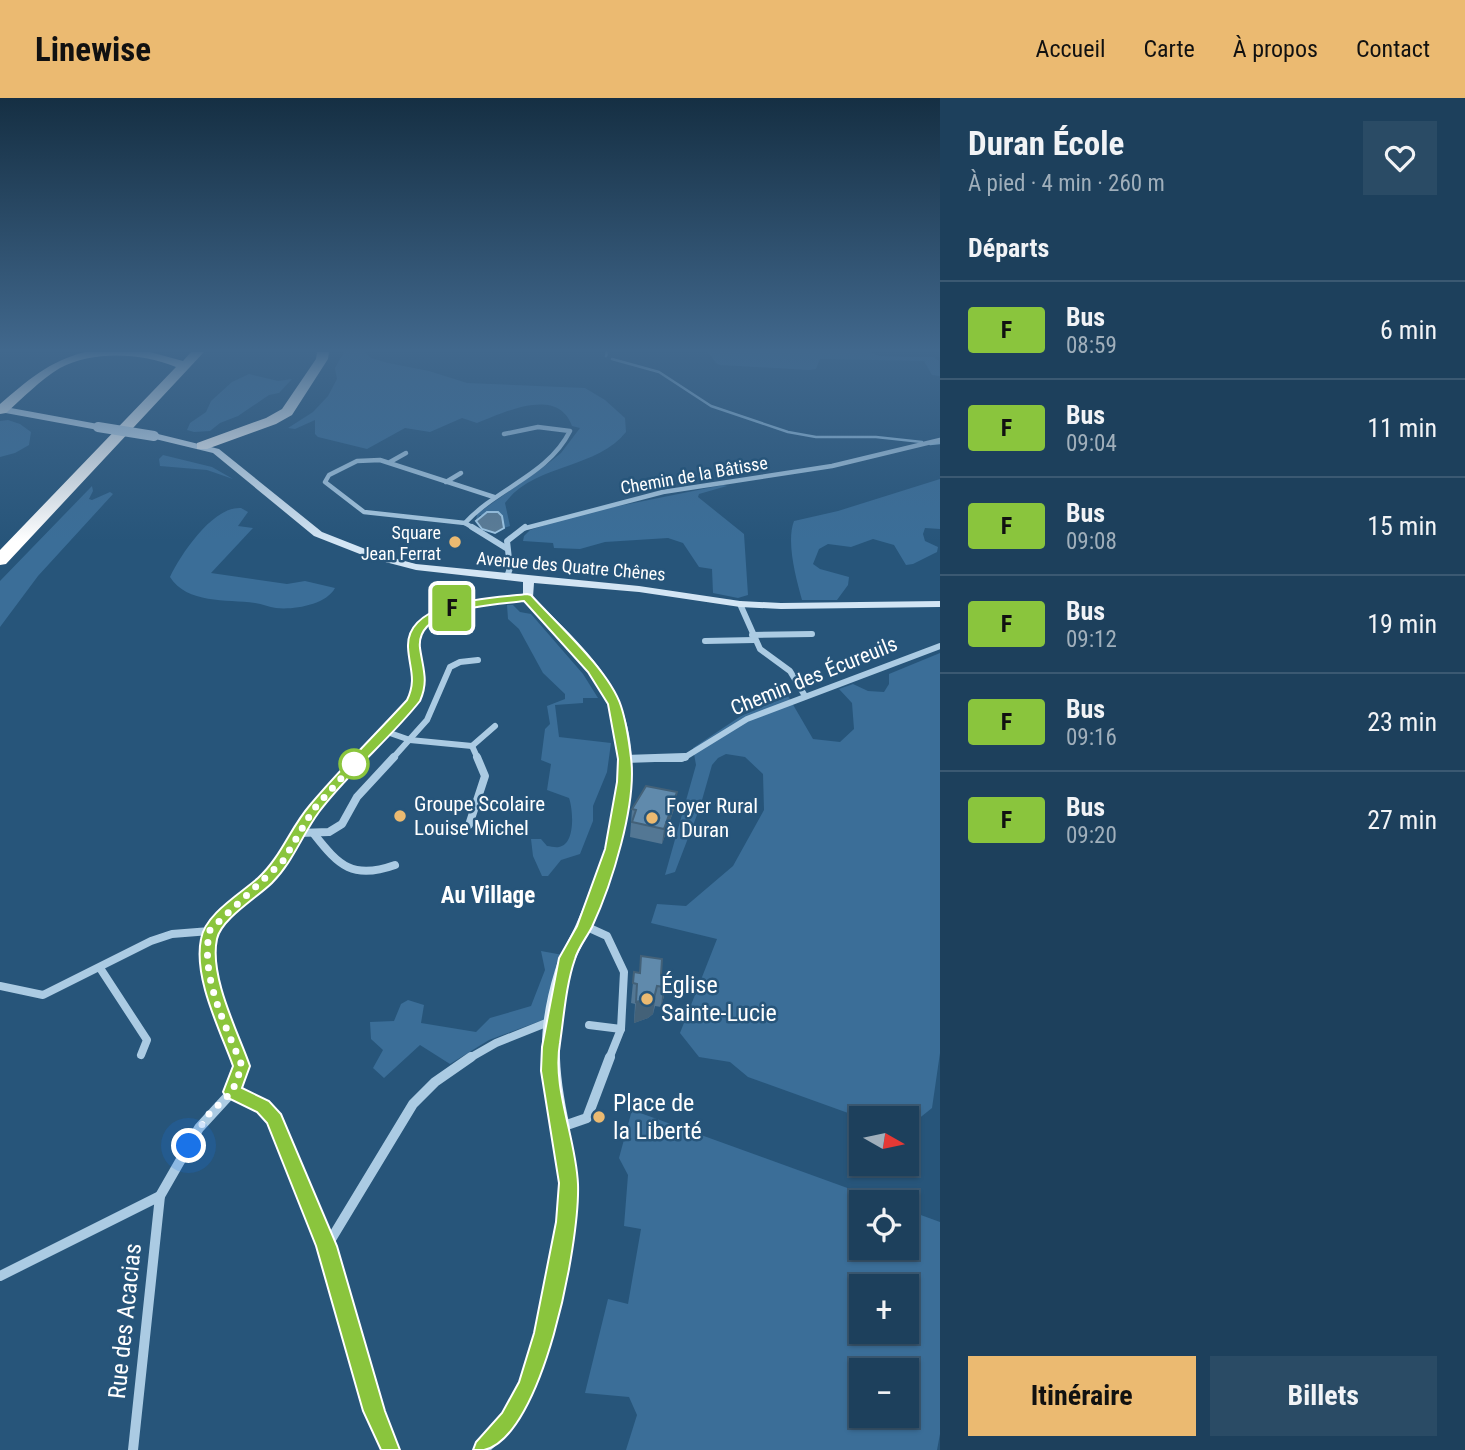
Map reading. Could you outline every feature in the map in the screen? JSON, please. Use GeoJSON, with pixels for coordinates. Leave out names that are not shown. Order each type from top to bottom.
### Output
{"type":"FeatureCollection","features":[{"type":"Feature","properties":{"kind":"highway"},"geometry":{"type":"LineString","coordinates":[[0,559],[137,415]]}},
{"type":"Feature","properties":{"kind":"highway"},"geometry":{"type":"LineString","coordinates":[[202,446],[261,426],[281,415]]}},
{"type":"Feature","properties":{"kind":"highway"},"geometry":{"type":"LineString","coordinates":[[216,450],[275,424],[288,415]]}},
{"type":"Feature","properties":{"kind":"street"},"geometry":{"type":"LineString","coordinates":[[40,415],[216,450]]}},
{"type":"Feature","properties":{"kind":"street"},"geometry":{"type":"LineString","coordinates":[[465,523],[472,512],[557,452],[570,431],[538,427],[504,434]]}},
{"type":"Feature","properties":{"kind":"street","name":"Chemin de la Bâtisse"},"geometry":{"type":"LineString","coordinates":[[506,548],[507,541],[515,532],[575,512],[694,485],[832,466],[940,440]]}},
{"type":"Feature","properties":{"kind":"street","name":"Avenue des Quatre Chênes"},"geometry":{"type":"LineString","coordinates":[[216,450],[308,527],[332,541],[416,567],[639,589],[740,604],[940,604]]}},
{"type":"Feature","properties":{"kind":"street"},"geometry":{"type":"LineString","coordinates":[[406,453],[390,462],[357,461],[329,475],[325,484],[358,509],[371,514],[465,523],[506,548],[510,568],[507,577]]}},
{"type":"Feature","properties":{"kind":"street"},"geometry":{"type":"LineString","coordinates":[[390,462],[399,468],[494,497]]}},
{"type":"Feature","properties":{"kind":"street"},"geometry":{"type":"LineString","coordinates":[[446,482],[461,473]]}},
{"type":"Feature","properties":{"kind":"street"},"geometry":{"type":"LineString","coordinates":[[484,1450],[510,1420],[540,1356],[566,1222],[568,1183],[550,1071],[555,1019],[567,958],[585,926],[616,836],[625,759],[619,722],[606,689],[593,670],[527,598],[529,579]]}},
{"type":"Feature","properties":{"kind":"street"},"geometry":{"type":"LineString","coordinates":[[0,986],[43,995],[164,936],[210,930],[266,880],[283,861],[313,810],[413,701],[419,688],[420,676],[413,645],[422,624],[443,611],[458,606],[527,598]]}},
{"type":"Feature","properties":{"kind":"street"},"geometry":{"type":"LineString","coordinates":[[740,604],[753,638],[766,655],[790,671],[805,696]]}},
{"type":"Feature","properties":{"kind":"street"},"geometry":{"type":"LineString","coordinates":[[705,641],[812,634]]}},
{"type":"Feature","properties":{"kind":"street","name":"Chemin des Écureuils"},"geometry":{"type":"LineString","coordinates":[[625,759],[682,759],[747,719],[940,646]]}},
{"type":"Feature","properties":{"kind":"street"},"geometry":{"type":"LineString","coordinates":[[299,833],[329,832],[342,824],[348,807],[410,740],[433,708],[450,667],[460,662],[478,660]]}},
{"type":"Feature","properties":{"kind":"street"},"geometry":{"type":"LineString","coordinates":[[387,732],[410,740],[472,746],[495,726]]}},
{"type":"Feature","properties":{"kind":"street"},"geometry":{"type":"LineString","coordinates":[[469,825],[485,776],[472,746]]}},
{"type":"Feature","properties":{"kind":"street"},"geometry":{"type":"LineString","coordinates":[[314,834],[342,867],[371,874],[395,865]]}},
{"type":"Feature","properties":{"kind":"street"},"geometry":{"type":"LineString","coordinates":[[561,1127],[587,1118],[621,1029],[624,972],[607,936],[585,926]]}},
{"type":"Feature","properties":{"kind":"street"},"geometry":{"type":"LineString","coordinates":[[0,1276],[160,1196],[199,1128],[232,1092],[242,1066],[210,978],[207,961],[210,930]]}},
{"type":"Feature","properties":{"kind":"street"},"geometry":{"type":"LineString","coordinates":[[100,968],[148,1040],[141,1055]]}},
{"type":"Feature","properties":{"kind":"street"},"geometry":{"type":"LineString","coordinates":[[327,1246],[413,1104],[435,1082],[486,1048],[555,1019]]}},
{"type":"Feature","properties":{"kind":"street"},"geometry":{"type":"LineString","coordinates":[[589,1025],[621,1029]]}},
{"type":"Feature","properties":{"kind":"street"},"geometry":{"type":"LineString","coordinates":[[232,1092],[263,1106],[274,1119],[327,1246],[371,1401],[389,1450]]}},
{"type":"Feature","properties":{"kind":"street","name":"Rue des Acacias"},"geometry":{"type":"LineString","coordinates":[[133,1450],[160,1196]]}},
{"type":"Feature","properties":{"kind":"shaded area"},"geometry":{"type":"Polygon","coordinates":[[[202,415],[239,415],[220,423],[210,431],[187,430],[190,423],[202,415]]]}},
{"type":"Feature","properties":{"kind":"shaded area"},"geometry":{"type":"Polygon","coordinates":[[[308,415],[497,415],[477,423],[462,418],[430,432],[405,428],[367,449],[318,437],[315,434],[315,420],[295,429],[288,428],[308,415]]]}},
{"type":"Feature","properties":{"kind":"shaded area"},"geometry":{"type":"Polygon","coordinates":[[[566,415],[622,415],[625,418],[626,432],[614,444],[599,453],[548,473],[517,490],[505,503],[510,526],[504,528],[502,516],[480,515],[476,521],[477,514],[561,453],[580,428],[572,426],[566,415]]]}},
{"type":"Feature","properties":{"kind":"shaded area"},"geometry":{"type":"Polygon","coordinates":[[[8,420],[31,432],[29,445],[0,457],[0,421],[8,420]]]}},
{"type":"Feature","properties":{"kind":"shaded area"},"geometry":{"type":"Polygon","coordinates":[[[163,455],[212,467],[233,479],[207,470],[160,466],[159,459],[163,455]]]}},
{"type":"Feature","properties":{"kind":"shaded area"},"geometry":{"type":"Polygon","coordinates":[[[940,479],[940,529],[925,528],[923,534],[925,541],[938,547],[937,552],[906,565],[894,545],[873,539],[851,547],[828,544],[819,549],[813,564],[820,569],[849,577],[848,585],[837,600],[802,600],[791,549],[794,521],[838,511],[940,479]]]}},
{"type":"Feature","properties":{"kind":"shaded area"},"geometry":{"type":"Polygon","coordinates":[[[92,486],[89,499],[110,492],[113,494],[38,576],[0,627],[0,581],[92,486]]]}},
{"type":"Feature","properties":{"kind":"shaded area"},"geometry":{"type":"Polygon","coordinates":[[[727,486],[699,494],[698,497],[744,534],[748,595],[738,598],[713,593],[712,569],[699,567],[683,543],[668,538],[605,542],[580,549],[554,548],[553,543],[523,541],[530,530],[579,514],[727,486]]]}},
{"type":"Feature","properties":{"kind":"shaded area"},"geometry":{"type":"Polygon","coordinates":[[[241,508],[248,512],[238,526],[253,528],[211,573],[287,584],[305,581],[335,588],[331,594],[300,607],[273,608],[255,603],[208,599],[177,586],[170,577],[199,533],[230,509],[241,508]]]}},
{"type":"Feature","properties":{"kind":"shaded area"},"geometry":{"type":"Polygon","coordinates":[[[487,512],[498,512],[502,516],[504,528],[495,533],[482,529],[476,521],[487,512]]]}},
{"type":"Feature","properties":{"kind":"shaded area"},"geometry":{"type":"Polygon","coordinates":[[[507,605],[513,605],[520,612],[531,614],[583,674],[598,698],[583,698],[583,703],[555,705],[559,737],[611,743],[607,772],[593,806],[593,821],[580,854],[561,860],[548,876],[542,876],[533,856],[531,839],[541,839],[547,846],[558,847],[568,840],[571,833],[572,810],[569,798],[547,790],[551,764],[541,760],[545,729],[550,724],[547,706],[565,699],[565,694],[543,673],[519,629],[508,619],[507,605]]]}},
{"type":"Feature","properties":{"kind":"shaded area"},"geometry":{"type":"Polygon","coordinates":[[[940,653],[940,1053],[932,1108],[919,1118],[919,1106],[849,1106],[849,1113],[748,1077],[730,1062],[699,1057],[680,1033],[717,939],[651,923],[657,904],[686,906],[733,866],[764,810],[763,774],[745,757],[726,754],[718,758],[712,765],[700,807],[675,872],[665,875],[696,765],[693,748],[741,716],[788,696],[813,739],[840,742],[854,729],[852,703],[839,689],[853,684],[868,691],[884,692],[889,684],[889,674],[940,653]]]}},
{"type":"Feature","properties":{"kind":"shaded area"},"geometry":{"type":"Polygon","coordinates":[[[541,951],[563,955],[548,1018],[489,1040],[450,1064],[420,1045],[384,1078],[373,1068],[383,1050],[371,1039],[370,1022],[394,1021],[401,1004],[408,1000],[424,1005],[421,1023],[476,1032],[490,1018],[531,1006],[545,970],[541,951]]]}},
{"type":"Feature","properties":{"kind":"shaded area"},"geometry":{"type":"Polygon","coordinates":[[[632,1110],[853,1190],[849,1190],[849,1260],[919,1260],[919,1214],[940,1222],[940,1434],[937,1450],[626,1450],[637,1415],[629,1397],[585,1393],[608,1299],[628,1304],[641,1229],[624,1226],[628,1175],[619,1158],[632,1110]]]}},
{"type":"Feature","properties":{"kind":"building"},"geometry":{"type":"Polygon","coordinates":[[[646,786],[677,792],[664,829],[632,822],[636,810],[632,809],[646,786]]]}},
{"type":"Feature","properties":{"kind":"building"},"geometry":{"type":"Polygon","coordinates":[[[641,956],[662,959],[661,975],[667,976],[663,987],[657,986],[655,994],[636,1002],[637,984],[633,983],[634,972],[640,973],[641,956]]]}},
{"type":"Feature","properties":{"kind":"waterway"},"geometry":{"type":"LineString","coordinates":[[738,415],[788,432],[816,437],[876,437],[922,442]]}},
{"type":"Feature","properties":{"kind":"waterway"},"geometry":{"type":"LineString","coordinates":[[930,444],[940,443]]}},
{"type":"Feature","properties":{"kind":"bus line","name":"F"},"geometry":{"type":"LineString","coordinates":[[389,1450],[374,1411],[327,1246],[274,1119],[268,1110],[257,1102],[232,1092],[242,1066],[210,978],[207,961],[210,930],[266,880],[283,861],[313,810],[413,701],[419,688],[420,676],[413,645],[422,624],[443,611],[458,606],[527,598],[593,670],[614,704],[625,759],[624,782],[612,849],[585,926],[567,958],[550,1047],[550,1071],[568,1183],[566,1222],[545,1333],[540,1356],[510,1420],[484,1450]]}},
{"type":"Feature","properties":{"kind":"place","name":"Square Jean Ferrat"},"geometry":{"type":"Point","coordinates":[455,542]}},
{"type":"Feature","properties":{"kind":"place","name":"Groupe Scolaire Louise Michel"},"geometry":{"type":"Point","coordinates":[400,816]}},
{"type":"Feature","properties":{"kind":"place","name":"Foyer Rural à Duran"},"geometry":{"type":"Point","coordinates":[652,818]}},
{"type":"Feature","properties":{"kind":"place","name":"Église Sainte-Lucie"},"geometry":{"type":"Point","coordinates":[647,999]}},
{"type":"Feature","properties":{"kind":"place","name":"Place de la Liberté"},"geometry":{"type":"Point","coordinates":[599,1117]}},
{"type":"Feature","properties":{"kind":"district","name":"Au Village"},"geometry":{"type":"Point","coordinates":[488,895]}},
{"type":"Feature","properties":{"kind":"route"},"geometry":{"type":"LineString","coordinates":[[189,1146],[207,1116],[232,1092],[242,1066],[210,978],[207,961],[210,930],[266,880],[283,861],[313,810],[354,764]]}}]}
